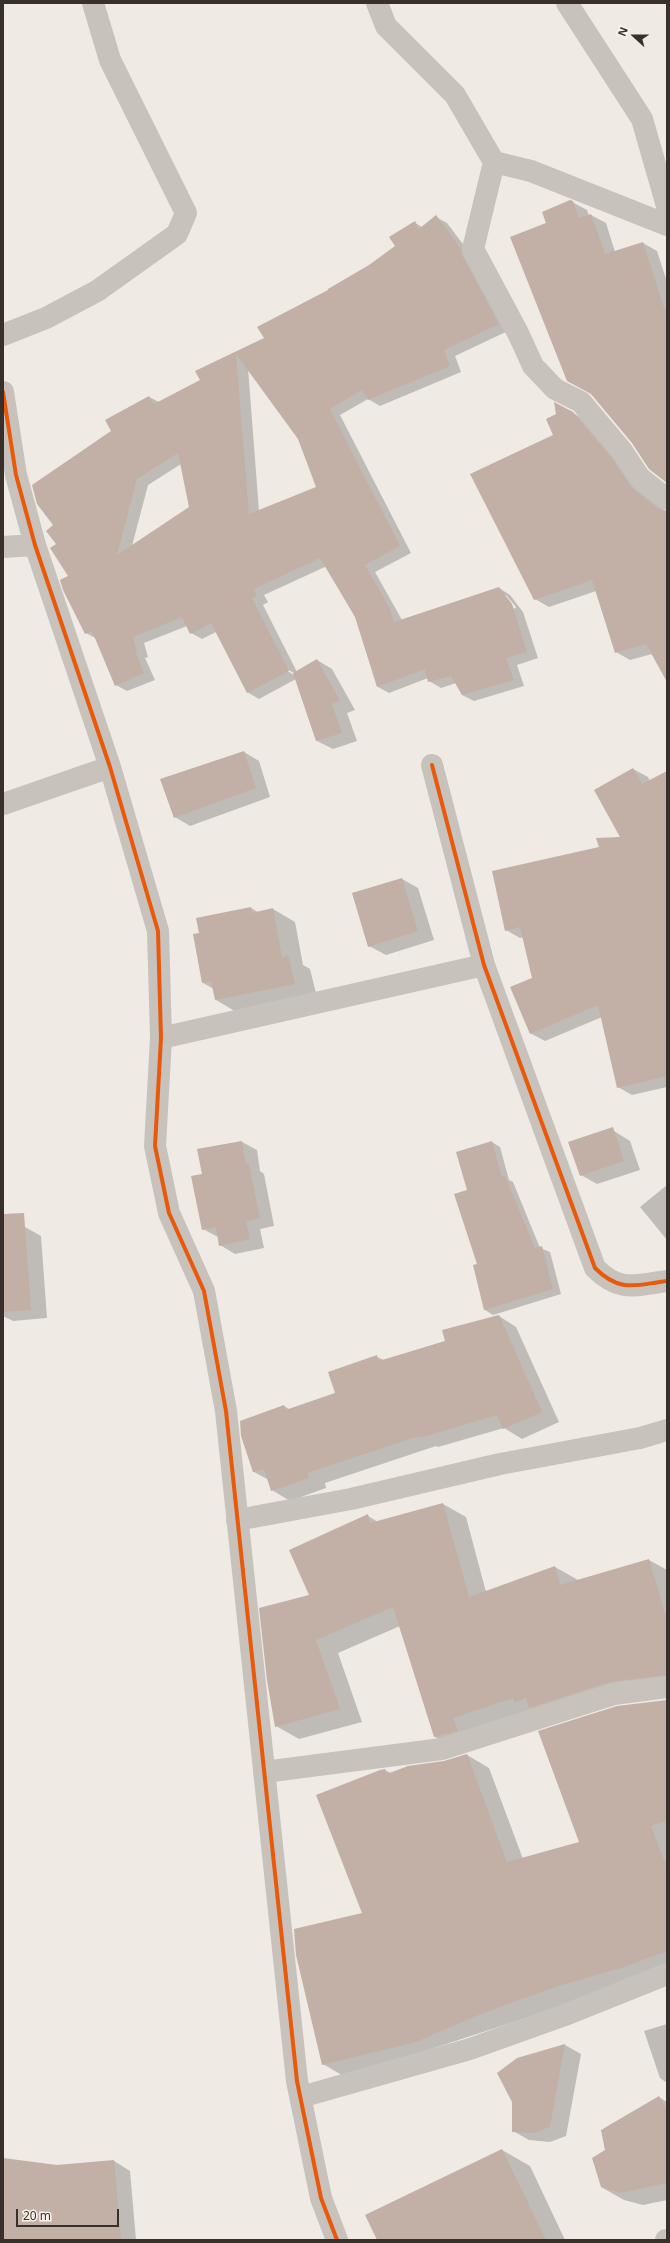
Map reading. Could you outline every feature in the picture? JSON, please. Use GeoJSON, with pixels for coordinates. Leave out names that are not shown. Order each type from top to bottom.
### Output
{"type":"FeatureCollection","features":[{"type":"Feature","properties":{"kind":"street"},"geometry":{"type":"LineString","coordinates":[[3,335],[46,318],[97,291],[176,234],[186,213],[110,60],[93,3]]}},
{"type":"Feature","properties":{"kind":"street"},"geometry":{"type":"LineString","coordinates":[[377,3],[386,26],[455,95],[494,162],[473,249],[518,333],[532,366],[555,389],[581,402],[618,445],[640,478],[667,499]]}},
{"type":"Feature","properties":{"kind":"street"},"geometry":{"type":"LineString","coordinates":[[568,3],[642,120],[667,206]]}},
{"type":"Feature","properties":{"kind":"street"},"geometry":{"type":"LineString","coordinates":[[494,162],[531,171],[667,224]]}},
{"type":"Feature","properties":{"kind":"street"},"geometry":{"type":"LineString","coordinates":[[3,392],[16,474],[34,545],[110,767],[158,930],[161,1038],[155,1146],[169,1213],[204,1291],[226,1411],[296,2073],[321,2198],[337,2240]]}},
{"type":"Feature","properties":{"kind":"street"},"geometry":{"type":"LineString","coordinates":[[3,547],[34,545]]}},
{"type":"Feature","properties":{"kind":"street"},"geometry":{"type":"LineString","coordinates":[[432,766],[484,964],[595,1268],[607,1280],[625,1287],[667,1281]]}},
{"type":"Feature","properties":{"kind":"street"},"geometry":{"type":"LineString","coordinates":[[3,804],[110,767]]}},
{"type":"Feature","properties":{"kind":"street"},"geometry":{"type":"LineString","coordinates":[[161,1038],[484,964]]}},
{"type":"Feature","properties":{"kind":"street"},"geometry":{"type":"LineString","coordinates":[[237,1520],[351,1499],[500,1464],[640,1438],[667,1430]]}},
{"type":"Feature","properties":{"kind":"street"},"geometry":{"type":"LineString","coordinates":[[264,1772],[442,1749],[614,1694],[667,1687]]}},
{"type":"Feature","properties":{"kind":"street"},"geometry":{"type":"LineString","coordinates":[[301,2097],[470,2049],[565,2015],[667,1974]]}},
{"type":"Feature","properties":{"kind":"building"},"geometry":{"type":"Polygon","coordinates":[[[570,200],[573,201],[579,218],[591,214],[605,254],[643,242],[667,317],[667,483],[649,469],[632,443],[591,394],[567,381],[510,237],[546,223],[542,212],[570,200]]]}},
{"type":"Feature","properties":{"kind":"building"},"geometry":{"type":"Polygon","coordinates":[[[436,215],[461,249],[462,255],[499,324],[444,350],[450,366],[368,400],[362,390],[330,409],[400,546],[365,565],[389,607],[394,622],[499,587],[512,604],[527,652],[506,658],[514,680],[462,695],[451,676],[428,682],[425,669],[377,687],[355,617],[320,558],[254,589],[257,596],[252,598],[289,671],[247,693],[211,623],[190,634],[182,617],[133,637],[137,650],[135,651],[144,673],[115,686],[92,631],[85,634],[63,590],[60,580],[68,576],[50,548],[56,544],[46,531],[53,525],[37,504],[32,485],[111,431],[105,420],[149,396],[154,404],[200,380],[195,371],[264,338],[257,327],[328,290],[369,265],[395,246],[389,237],[415,221],[419,229],[436,215]],[[236,354],[249,514],[316,487],[298,439],[236,354]],[[178,453],[137,479],[117,555],[189,507],[178,453]]]}},
{"type":"Feature","properties":{"kind":"building"},"geometry":{"type":"Polygon","coordinates":[[[554,402],[573,412],[612,458],[632,488],[659,509],[667,511],[667,682],[646,644],[615,653],[592,580],[534,600],[470,474],[553,435],[546,419],[556,414],[554,402]]]}},
{"type":"Feature","properties":{"kind":"building"},"geometry":{"type":"Polygon","coordinates":[[[317,659],[340,701],[332,704],[342,733],[316,741],[293,673],[317,659]]]}},
{"type":"Feature","properties":{"kind":"building"},"geometry":{"type":"Polygon","coordinates":[[[244,751],[256,788],[174,818],[160,779],[244,751]]]}},
{"type":"Feature","properties":{"kind":"building"},"geometry":{"type":"Polygon","coordinates":[[[633,768],[642,784],[667,771],[667,1076],[617,1088],[598,1005],[530,1034],[510,987],[532,978],[520,927],[505,931],[492,871],[599,847],[596,838],[620,837],[594,790],[633,768]]]}},
{"type":"Feature","properties":{"kind":"building"},"geometry":{"type":"Polygon","coordinates":[[[402,878],[418,931],[368,947],[352,893],[402,878]]]}},
{"type":"Feature","properties":{"kind":"building"},"geometry":{"type":"Polygon","coordinates":[[[251,907],[252,913],[273,908],[282,958],[288,955],[295,984],[215,1000],[211,981],[202,983],[193,934],[199,933],[196,918],[251,907]]]}},
{"type":"Feature","properties":{"kind":"building"},"geometry":{"type":"Polygon","coordinates":[[[613,1127],[624,1161],[580,1176],[568,1142],[613,1127]]]}},
{"type":"Feature","properties":{"kind":"building"},"geometry":{"type":"Polygon","coordinates":[[[242,1141],[246,1165],[249,1164],[260,1218],[246,1221],[250,1239],[219,1246],[216,1227],[202,1230],[191,1176],[202,1174],[197,1149],[242,1141]]]}},
{"type":"Feature","properties":{"kind":"building"},"geometry":{"type":"Polygon","coordinates":[[[492,1141],[502,1177],[505,1176],[535,1248],[542,1246],[553,1289],[484,1310],[473,1265],[477,1264],[454,1194],[467,1190],[456,1152],[492,1141]]]}},
{"type":"Feature","properties":{"kind":"building"},"geometry":{"type":"Polygon","coordinates":[[[24,1213],[31,1310],[3,1312],[3,1214],[24,1213]]]}},
{"type":"Feature","properties":{"kind":"building"},"geometry":{"type":"Polygon","coordinates":[[[499,1315],[542,1412],[503,1429],[497,1415],[420,1438],[419,1436],[307,1473],[309,1478],[271,1491],[264,1469],[253,1472],[241,1436],[240,1421],[284,1405],[286,1410],[335,1393],[328,1372],[377,1355],[379,1361],[445,1341],[442,1330],[499,1315]]]}},
{"type":"Feature","properties":{"kind":"building"},"geometry":{"type":"Polygon","coordinates":[[[443,1503],[469,1597],[555,1566],[560,1585],[649,1559],[667,1620],[667,1675],[610,1682],[529,1708],[526,1698],[514,1703],[513,1698],[453,1718],[458,1731],[434,1737],[393,1607],[316,1640],[340,1709],[275,1727],[267,1680],[259,1608],[309,1595],[289,1550],[368,1514],[370,1523],[443,1503]]]}},
{"type":"Feature","properties":{"kind":"building"},"geometry":{"type":"Polygon","coordinates":[[[667,1700],[667,1820],[651,1826],[667,1868],[667,1951],[624,1967],[558,1986],[476,2016],[416,2042],[322,2065],[296,1955],[294,1929],[362,1913],[316,1795],[380,1770],[385,1769],[387,1774],[408,1766],[444,1761],[467,1754],[507,1862],[579,1842],[538,1731],[617,1706],[667,1700]]]}},
{"type":"Feature","properties":{"kind":"building"},"geometry":{"type":"Polygon","coordinates":[[[565,2044],[550,2127],[533,2133],[512,2132],[512,2102],[497,2073],[517,2058],[565,2044]]]}},
{"type":"Feature","properties":{"kind":"building"},"geometry":{"type":"Polygon","coordinates":[[[659,2096],[667,2110],[667,2183],[620,2193],[601,2187],[592,2158],[605,2150],[601,2130],[659,2096]]]}},
{"type":"Feature","properties":{"kind":"building"},"geometry":{"type":"Polygon","coordinates":[[[502,2149],[546,2240],[377,2240],[365,2215],[502,2149]]]}},
{"type":"Feature","properties":{"kind":"building"},"geometry":{"type":"Polygon","coordinates":[[[3,2158],[57,2165],[114,2160],[121,2240],[3,2240],[3,2158]]]}},
{"type":"Feature","properties":{"kind":"cycle path"},"geometry":{"type":"LineString","coordinates":[[3,392],[16,475],[35,545],[110,767],[158,931],[161,1038],[155,1146],[169,1213],[204,1291],[226,1411],[297,2081],[321,2198],[337,2240]]}},
{"type":"Feature","properties":{"kind":"cycle path"},"geometry":{"type":"LineString","coordinates":[[432,765],[484,965],[595,1268],[604,1276],[620,1284],[637,1285],[667,1281]]}}]}
